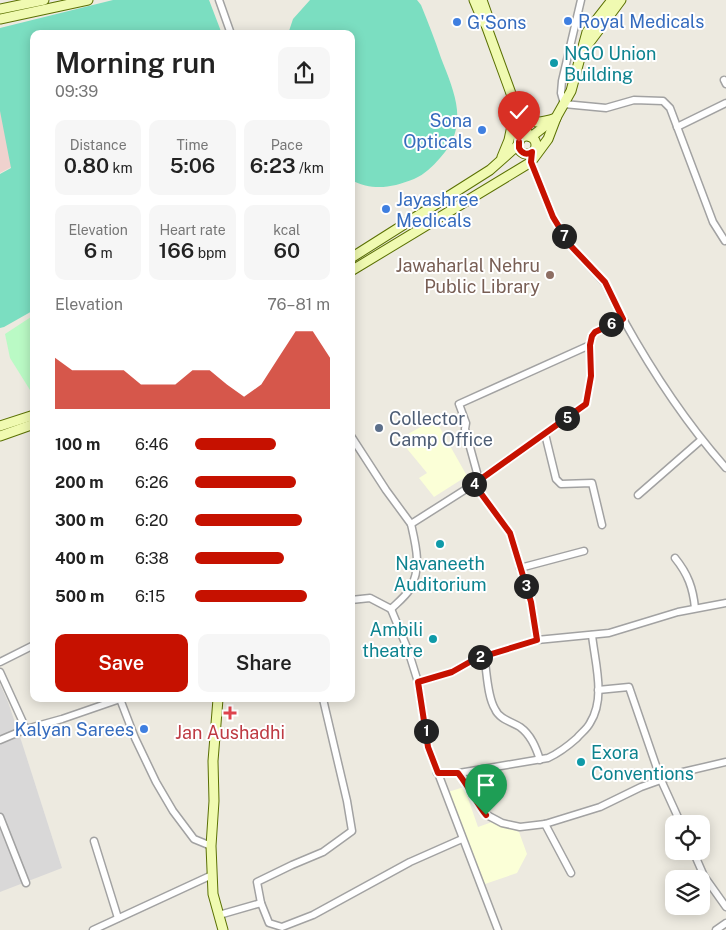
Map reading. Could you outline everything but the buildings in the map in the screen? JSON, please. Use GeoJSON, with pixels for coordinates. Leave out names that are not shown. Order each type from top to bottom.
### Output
{"type":"FeatureCollection","features":[{"type":"Feature","properties":{"kind":"main road"},"geometry":{"type":"LineString","coordinates":[[0,9],[44,0]]}},
{"type":"Feature","properties":{"kind":"main road"},"geometry":{"type":"LineString","coordinates":[[0,19],[88,0]]}},
{"type":"Feature","properties":{"kind":"main road"},"geometry":{"type":"LineString","coordinates":[[474,0],[486,25],[510,92],[516,114],[520,151],[532,154]]}},
{"type":"Feature","properties":{"kind":"main road"},"geometry":{"type":"LineString","coordinates":[[482,0],[488,16],[486,25]]}},
{"type":"Feature","properties":{"kind":"main road"},"geometry":{"type":"LineString","coordinates":[[532,154],[571,91],[587,32],[612,0]]}},
{"type":"Feature","properties":{"kind":"main road"},"geometry":{"type":"LineString","coordinates":[[583,51],[621,0]]}},
{"type":"Feature","properties":{"kind":"main road"},"geometry":{"type":"LineString","coordinates":[[516,114],[534,123],[543,123],[556,118]]}},
{"type":"Feature","properties":{"kind":"main road"},"geometry":{"type":"LineString","coordinates":[[516,114],[530,137],[536,143],[532,154]]}},
{"type":"Feature","properties":{"kind":"main road"},"geometry":{"type":"LineString","coordinates":[[500,161],[509,140],[516,114]]}},
{"type":"Feature","properties":{"kind":"main road"},"geometry":{"type":"LineString","coordinates":[[355,256],[459,192],[490,170],[523,137],[530,137],[556,118]]}},
{"type":"Feature","properties":{"kind":"main road"},"geometry":{"type":"LineString","coordinates":[[355,270],[511,174],[548,139],[556,118]]}},
{"type":"Feature","properties":{"kind":"main road"},"geometry":{"type":"LineString","coordinates":[[0,426],[30,416]]}},
{"type":"Feature","properties":{"kind":"main road"},"geometry":{"type":"LineString","coordinates":[[0,436],[30,425]]}},
{"type":"Feature","properties":{"kind":"main road"},"geometry":{"type":"LineString","coordinates":[[218,702],[213,761],[214,801],[211,846],[214,894],[223,930]]}},
{"type":"Feature","properties":{"kind":"street"},"geometry":{"type":"LineString","coordinates":[[219,0],[230,30]]}},
{"type":"Feature","properties":{"kind":"street"},"geometry":{"type":"LineString","coordinates":[[581,0],[562,81],[561,93],[564,104],[606,108],[634,100],[663,101],[670,108],[713,222],[725,241]]}},
{"type":"Feature","properties":{"kind":"street"},"geometry":{"type":"LineString","coordinates":[[678,127],[726,103]]}},
{"type":"Feature","properties":{"kind":"street"},"geometry":{"type":"LineString","coordinates":[[532,154],[553,217],[570,245],[605,282],[647,362],[674,404],[701,440],[726,468]]}},
{"type":"Feature","properties":{"kind":"street"},"geometry":{"type":"LineString","coordinates":[[411,524],[476,482],[586,404],[591,376],[590,345],[592,336],[595,332],[623,319]]}},
{"type":"Feature","properties":{"kind":"street"},"geometry":{"type":"LineString","coordinates":[[537,640],[531,602],[510,533],[476,482],[466,423],[459,404],[590,345]]}},
{"type":"Feature","properties":{"kind":"street"},"geometry":{"type":"LineString","coordinates":[[545,434],[556,479],[561,484],[592,483],[602,525]]}},
{"type":"Feature","properties":{"kind":"street"},"geometry":{"type":"LineString","coordinates":[[638,495],[701,440]]}},
{"type":"Feature","properties":{"kind":"street"},"geometry":{"type":"LineString","coordinates":[[355,442],[411,524],[417,550],[416,576],[409,591],[391,609]]}},
{"type":"Feature","properties":{"kind":"street"},"geometry":{"type":"LineString","coordinates":[[520,568],[584,551]]}},
{"type":"Feature","properties":{"kind":"street"},"geometry":{"type":"LineString","coordinates":[[675,558],[684,569],[693,589],[695,608]]}},
{"type":"Feature","properties":{"kind":"street"},"geometry":{"type":"LineString","coordinates":[[355,600],[370,598],[391,609],[408,650],[418,682],[428,747],[498,930]]}},
{"type":"Feature","properties":{"kind":"street"},"geometry":{"type":"LineString","coordinates":[[418,682],[452,672],[475,659],[537,640],[609,632],[695,608],[726,603]]}},
{"type":"Feature","properties":{"kind":"street"},"geometry":{"type":"LineString","coordinates":[[438,773],[458,773],[540,760],[558,754],[589,725],[598,706],[592,635]]}},
{"type":"Feature","properties":{"kind":"street"},"geometry":{"type":"LineString","coordinates":[[0,662],[30,647]]}},
{"type":"Feature","properties":{"kind":"street"},"geometry":{"type":"LineString","coordinates":[[484,656],[495,711],[505,720],[521,728],[533,741],[540,760]]}},
{"type":"Feature","properties":{"kind":"street"},"geometry":{"type":"LineString","coordinates":[[0,672],[26,729]]}},
{"type":"Feature","properties":{"kind":"street"},"geometry":{"type":"LineString","coordinates":[[598,690],[629,687],[661,780],[676,815]]}},
{"type":"Feature","properties":{"kind":"street"},"geometry":{"type":"LineString","coordinates":[[0,740],[26,729],[111,702]]}},
{"type":"Feature","properties":{"kind":"street"},"geometry":{"type":"LineString","coordinates":[[121,702],[148,764],[173,811],[194,839],[211,846]]}},
{"type":"Feature","properties":{"kind":"street"},"geometry":{"type":"LineString","coordinates":[[324,702],[328,712],[352,831],[323,852],[257,882],[269,923],[282,928],[313,915],[410,862],[462,839]]}},
{"type":"Feature","properties":{"kind":"street"},"geometry":{"type":"LineString","coordinates":[[458,773],[470,788],[486,815],[502,823],[520,827],[545,824],[600,807],[641,787],[683,772],[726,762]]}},
{"type":"Feature","properties":{"kind":"street"},"geometry":{"type":"LineString","coordinates":[[0,817],[26,883]]}},
{"type":"Feature","properties":{"kind":"street"},"geometry":{"type":"LineString","coordinates":[[545,824],[570,873]]}},
{"type":"Feature","properties":{"kind":"street"},"geometry":{"type":"LineString","coordinates":[[94,840],[118,918]]}},
{"type":"Feature","properties":{"kind":"street"},"geometry":{"type":"LineString","coordinates":[[697,860],[704,876],[726,907]]}},
{"type":"Feature","properties":{"kind":"street"},"geometry":{"type":"LineString","coordinates":[[93,930],[212,875]]}},
{"type":"Feature","properties":{"kind":"street"},"geometry":{"type":"LineString","coordinates":[[219,915],[262,902]]}},
{"type":"Feature","properties":{"kind":"street"},"geometry":{"type":"LineString","coordinates":[[716,930],[726,923]]}},
{"type":"Feature","properties":{"kind":"shaded area"},"geometry":{"type":"Polygon","coordinates":[[[0,96],[15,165],[0,173],[0,96]]]}},
{"type":"Feature","properties":{"kind":"shaded area"},"geometry":{"type":"Polygon","coordinates":[[[435,419],[467,476],[434,497],[419,478],[427,473],[399,439],[435,419]]]}},
{"type":"Feature","properties":{"kind":"shaded area"},"geometry":{"type":"Polygon","coordinates":[[[0,684],[22,743],[62,868],[0,892],[0,684]]]}},
{"type":"Feature","properties":{"kind":"shaded area"},"geometry":{"type":"Polygon","coordinates":[[[464,787],[478,827],[492,822],[519,832],[527,854],[517,873],[485,884],[474,866],[448,792],[464,787]]]}},
{"type":"Feature","properties":{"kind":"green space"},"geometry":{"type":"Polygon","coordinates":[[[113,0],[209,0],[220,30],[30,30],[30,312],[0,328],[0,174],[11,168],[0,111],[0,28],[113,0]]]}},
{"type":"Feature","properties":{"kind":"green space"},"geometry":{"type":"Polygon","coordinates":[[[310,0],[417,0],[421,5],[451,84],[457,110],[455,134],[440,158],[428,170],[414,179],[390,186],[367,186],[355,182],[355,30],[289,30],[293,19],[310,0]]]}},
{"type":"Feature","properties":{"kind":"green space"},"geometry":{"type":"Polygon","coordinates":[[[30,318],[30,390],[10,358],[5,334],[30,318]]]}},
{"type":"Feature","properties":{"kind":"place","name":"Royal Medicals"},"geometry":{"type":"Point","coordinates":[568,21]}},
{"type":"Feature","properties":{"kind":"place","name":"G'Sons"},"geometry":{"type":"Point","coordinates":[457,22]}},
{"type":"Feature","properties":{"kind":"place","name":"NGO Union Building"},"geometry":{"type":"Point","coordinates":[554,63]}},
{"type":"Feature","properties":{"kind":"place","name":"Sona Opticals"},"geometry":{"type":"Point","coordinates":[482,130]}},
{"type":"Feature","properties":{"kind":"place","name":"Jayashree Medicals"},"geometry":{"type":"Point","coordinates":[386,209]}},
{"type":"Feature","properties":{"kind":"place","name":"Jawaharlal Nehru Public Library"},"geometry":{"type":"Point","coordinates":[550,275]}},
{"type":"Feature","properties":{"kind":"place","name":"Collector Camp Office"},"geometry":{"type":"Point","coordinates":[379,428]}},
{"type":"Feature","properties":{"kind":"place","name":"Navaneeth Auditorium"},"geometry":{"type":"Point","coordinates":[440,544]}},
{"type":"Feature","properties":{"kind":"place","name":"Ambili theatre"},"geometry":{"type":"Point","coordinates":[433,639]}},
{"type":"Feature","properties":{"kind":"place","name":"Jan Aushadhi"},"geometry":{"type":"Point","coordinates":[230,713]}},
{"type":"Feature","properties":{"kind":"place","name":"Kalyan Sarees"},"geometry":{"type":"Point","coordinates":[144,729]}},
{"type":"Feature","properties":{"kind":"place","name":"Exora Conventions"},"geometry":{"type":"Point","coordinates":[581,762]}},
{"type":"Feature","properties":{"kind":"route"},"geometry":{"type":"LineString","coordinates":[[486,815],[470,788],[458,773],[438,773],[428,747],[418,682],[452,672],[475,659],[537,640],[536,622],[531,602],[510,533],[474,484],[586,404],[591,376],[590,345],[592,336],[595,332],[623,319],[605,282],[570,245],[553,217],[531,162],[532,152],[525,154],[520,151],[519,142]]}}]}
